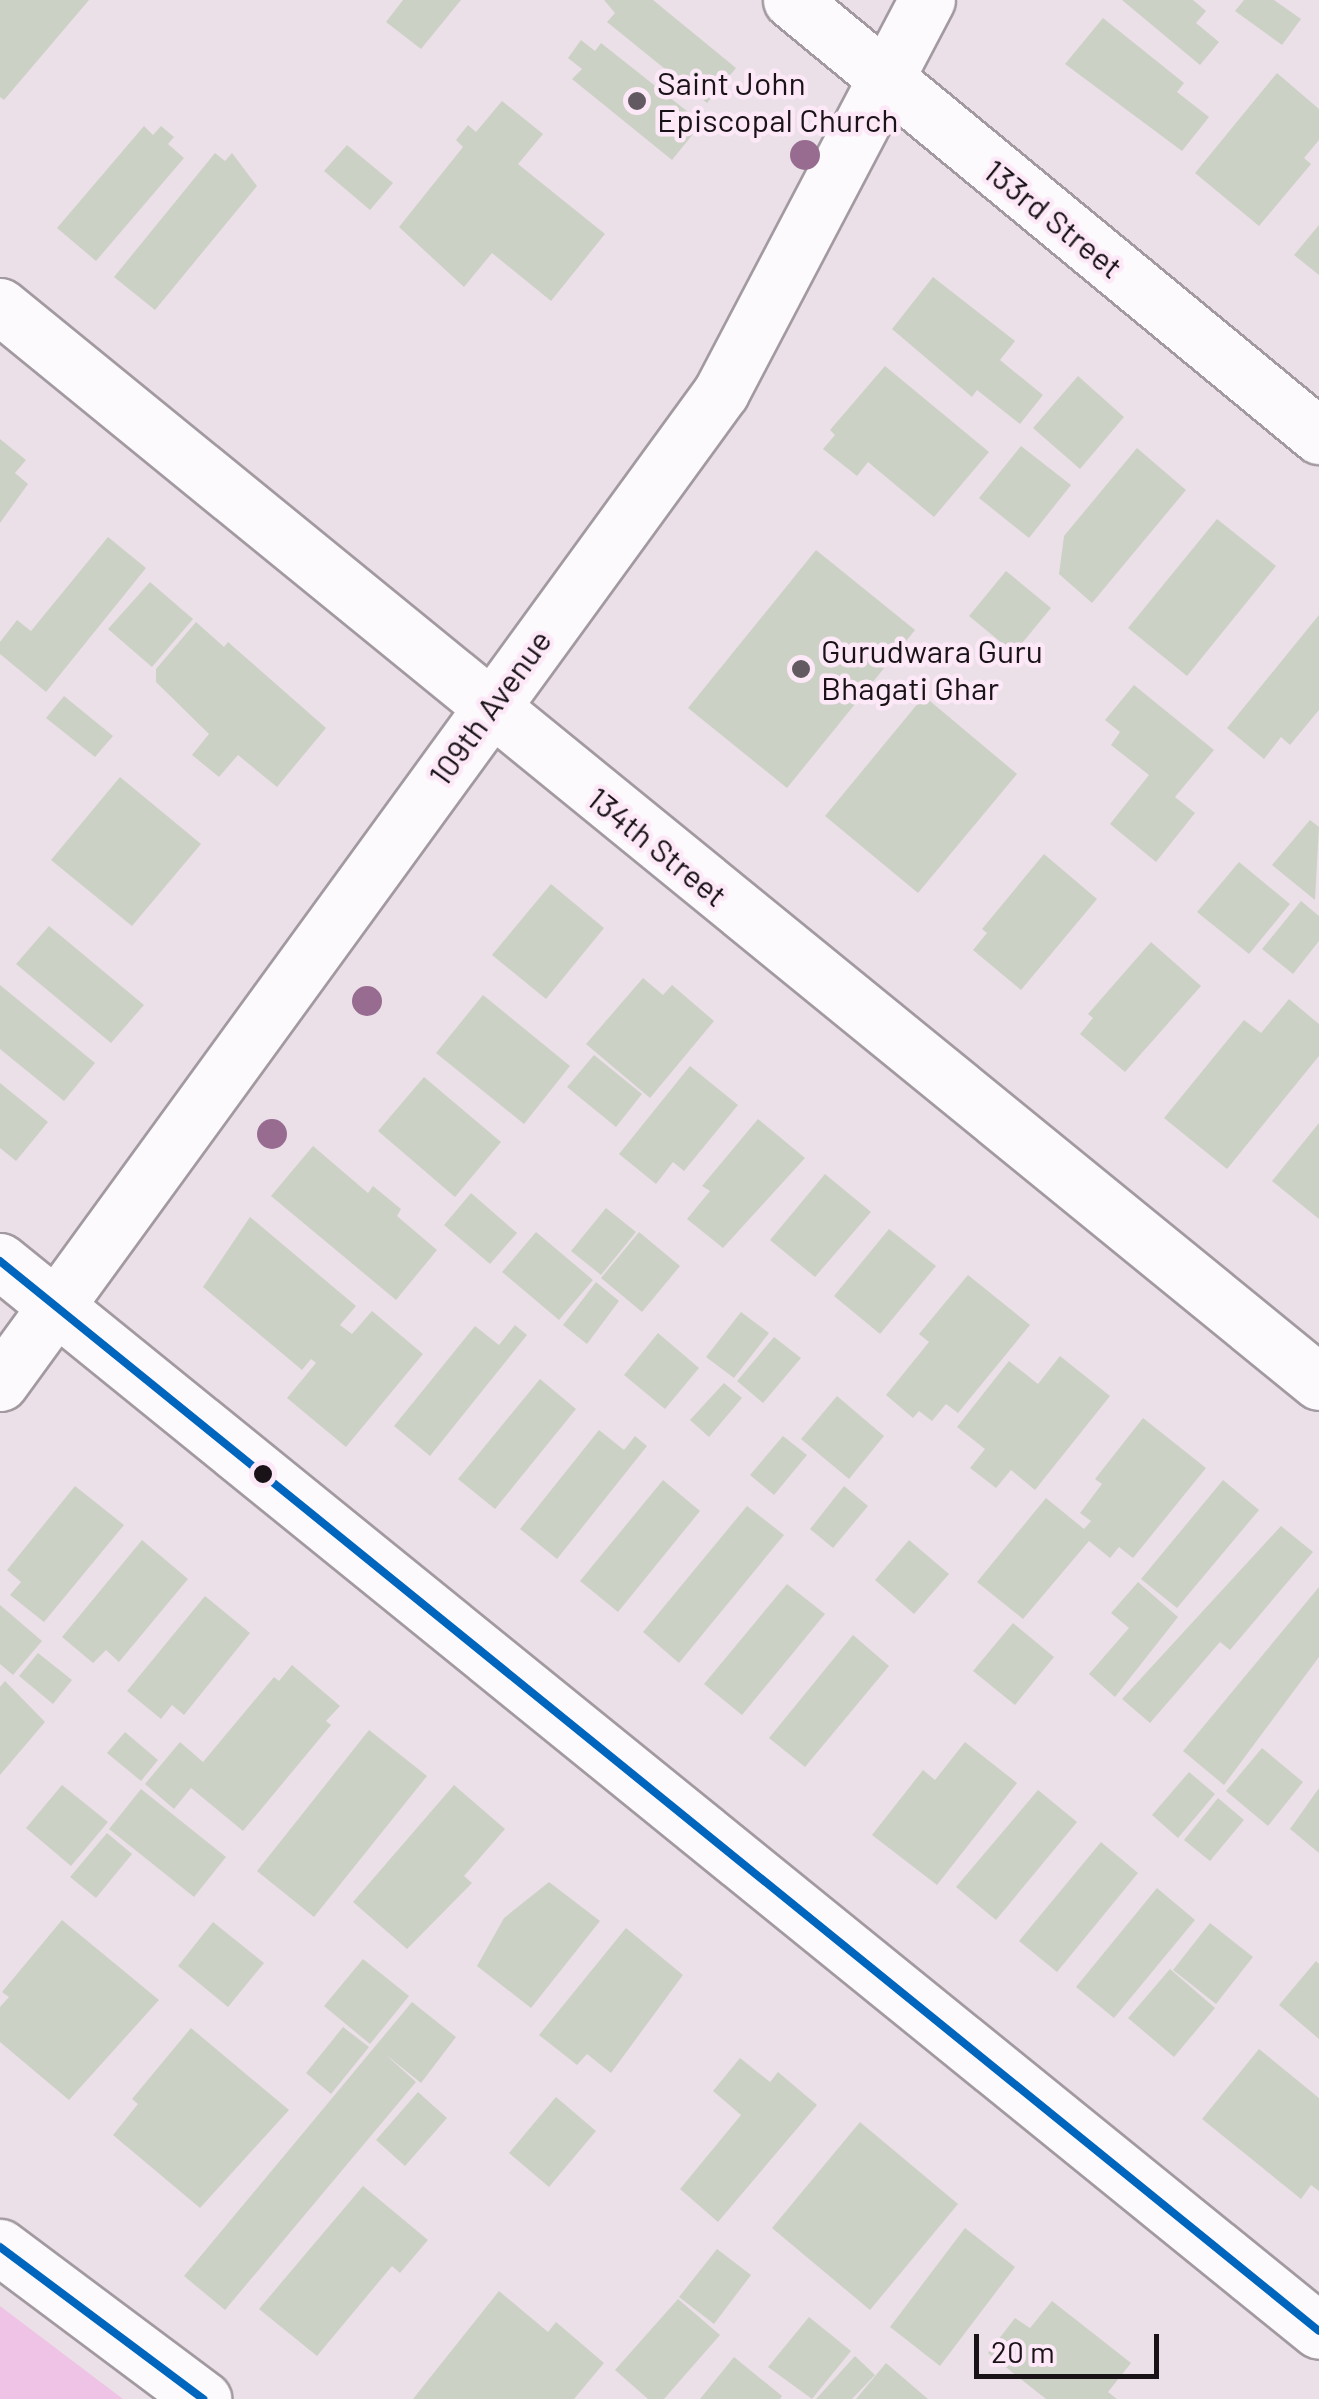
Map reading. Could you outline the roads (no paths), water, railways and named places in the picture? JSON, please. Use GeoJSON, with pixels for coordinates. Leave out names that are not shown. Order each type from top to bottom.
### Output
{"type":"FeatureCollection","features":[{"type":"Feature","properties":{"kind":"street","name":"133rd Street"},"geometry":{"type":"LineString","coordinates":[[791,0],[1319,436]]}},
{"type":"Feature","properties":{"kind":"street","name":"109th Avenue"},"geometry":{"type":"LineString","coordinates":[[0,1382],[721,392],[927,0]]}},
{"type":"Feature","properties":{"kind":"street","name":"134th Street"},"geometry":{"type":"LineString","coordinates":[[0,306],[488,708],[1319,1382]]}},
{"type":"Feature","properties":{"kind":"street"},"geometry":{"type":"LineString","coordinates":[[0,1261],[1319,2332]]}},
{"type":"Feature","properties":{"kind":"street"},"geometry":{"type":"LineString","coordinates":[[0,2247],[203,2399]]}},
{"type":"Feature","properties":{"kind":"place","name":"Saint John Episcopal Church"},"geometry":{"type":"Point","coordinates":[637,101]}},
{"type":"Feature","properties":{"kind":"place","name":"Gurudwara Guru Bhagati Ghar"},"geometry":{"type":"Point","coordinates":[801,669]}}]}
